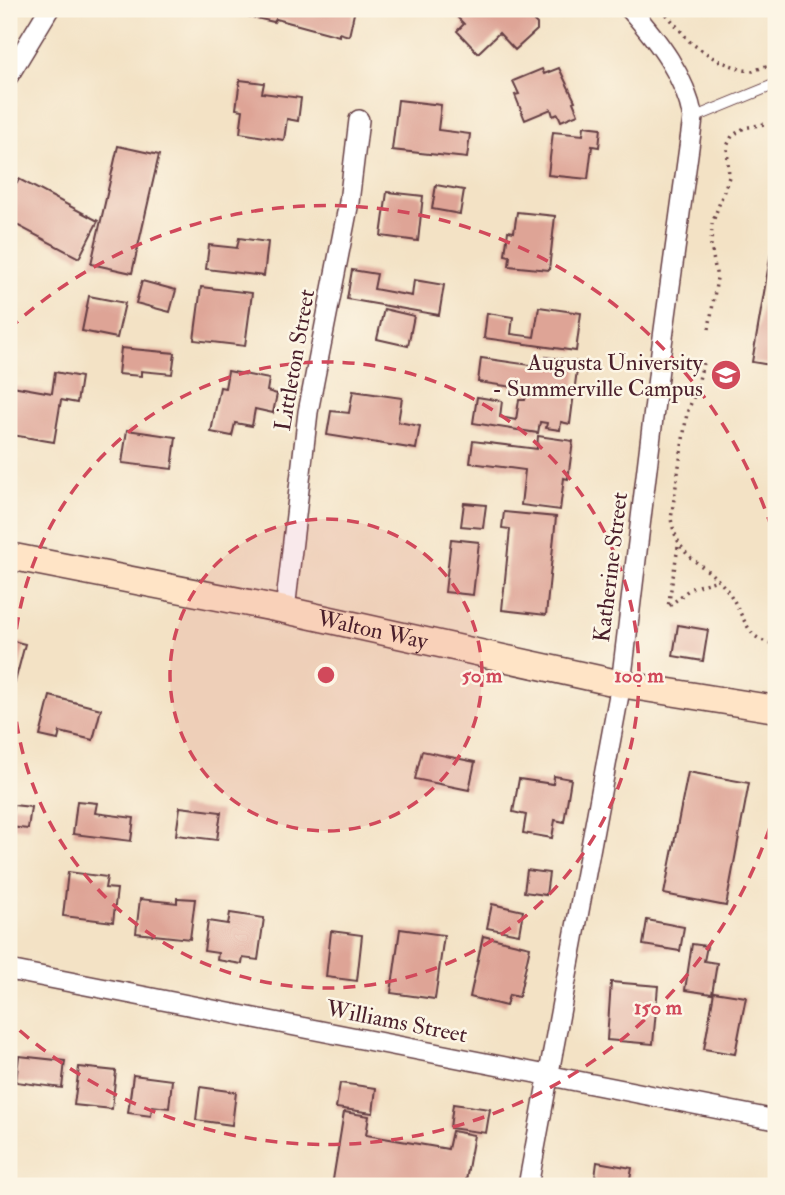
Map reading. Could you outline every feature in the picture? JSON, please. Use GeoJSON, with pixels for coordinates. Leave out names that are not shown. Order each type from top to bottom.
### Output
{"type":"FeatureCollection","features":[{"type":"Feature","properties":{"kind":"main road","name":"Walton Way"},"geometry":{"type":"LineString","coordinates":[[9,556],[285,610],[621,684],[776,709]]}},
{"type":"Feature","properties":{"kind":"street"},"geometry":{"type":"LineString","coordinates":[[9,75],[49,9]]}},
{"type":"Feature","properties":{"kind":"street","name":"Katherine Street"},"geometry":{"type":"LineString","coordinates":[[528,1186],[621,684],[661,352],[693,118],[690,102],[676,69],[654,36],[630,9]]}},
{"type":"Feature","properties":{"kind":"street","name":"Littleton Street"},"geometry":{"type":"LineString","coordinates":[[285,610],[308,412],[349,202],[359,120]]}},
{"type":"Feature","properties":{"kind":"street","name":"Williams Street"},"geometry":{"type":"LineString","coordinates":[[9,970],[776,1120]]}},
{"type":"Feature","properties":{"kind":"lane"},"geometry":{"type":"LineString","coordinates":[[693,118],[776,84]]}},
{"type":"Feature","properties":{"kind":"path"},"geometry":{"type":"LineString","coordinates":[[662,9],[691,43],[715,58],[743,70],[753,71],[776,62]]}},
{"type":"Feature","properties":{"kind":"path"},"geometry":{"type":"LineString","coordinates":[[709,329],[717,278],[711,246],[712,224],[729,177],[727,146],[732,136],[744,128],[764,124]]}},
{"type":"Feature","properties":{"kind":"path"},"geometry":{"type":"LineString","coordinates":[[703,363],[687,412],[671,519],[678,545],[685,555],[710,571],[730,594],[753,635],[767,643],[776,644]]}},
{"type":"Feature","properties":{"kind":"path"},"geometry":{"type":"LineString","coordinates":[[678,545],[668,607],[691,588],[718,580]]}},
{"type":"Feature","properties":{"kind":"building"},"geometry":{"type":"Polygon","coordinates":[[[233,9],[355,9],[349,36],[339,33],[339,36],[276,19],[274,22],[243,15],[243,12],[232,12],[233,9]]]}},
{"type":"Feature","properties":{"kind":"building"},"geometry":{"type":"Polygon","coordinates":[[[458,9],[522,9],[537,24],[537,30],[515,50],[499,33],[478,53],[457,31],[464,24],[458,18],[463,13],[458,9]]]}},
{"type":"Feature","properties":{"kind":"building"},"geometry":{"type":"Polygon","coordinates":[[[559,68],[575,101],[573,102],[578,114],[561,121],[558,114],[553,116],[551,109],[525,120],[515,95],[519,94],[513,81],[542,69],[544,74],[559,68]]]}},
{"type":"Feature","properties":{"kind":"building"},"geometry":{"type":"Polygon","coordinates":[[[240,80],[264,83],[262,93],[301,98],[298,121],[287,119],[284,140],[240,133],[243,110],[236,109],[240,80]]]}},
{"type":"Feature","properties":{"kind":"building"},"geometry":{"type":"Polygon","coordinates":[[[398,100],[441,105],[438,130],[470,134],[467,158],[392,150],[398,100]]]}},
{"type":"Feature","properties":{"kind":"building"},"geometry":{"type":"Polygon","coordinates":[[[584,126],[601,128],[599,147],[592,146],[588,179],[548,175],[553,132],[583,135],[584,126]]]}},
{"type":"Feature","properties":{"kind":"building"},"geometry":{"type":"Polygon","coordinates":[[[118,146],[159,155],[132,273],[91,264],[118,146]]]}},
{"type":"Feature","properties":{"kind":"building"},"geometry":{"type":"Polygon","coordinates":[[[9,179],[17,183],[19,179],[98,221],[79,258],[9,221],[9,179]]]}},
{"type":"Feature","properties":{"kind":"building"},"geometry":{"type":"Polygon","coordinates":[[[436,185],[464,190],[460,214],[432,209],[436,185]]]}},
{"type":"Feature","properties":{"kind":"building"},"geometry":{"type":"Polygon","coordinates":[[[387,192],[423,196],[418,241],[381,236],[387,192]]]}},
{"type":"Feature","properties":{"kind":"building"},"geometry":{"type":"Polygon","coordinates":[[[517,212],[555,216],[549,270],[509,266],[510,256],[505,255],[508,231],[514,232],[517,212]]]}},
{"type":"Feature","properties":{"kind":"building"},"geometry":{"type":"Polygon","coordinates":[[[776,229],[776,366],[752,362],[776,229]]]}},
{"type":"Feature","properties":{"kind":"building"},"geometry":{"type":"Polygon","coordinates":[[[239,238],[268,242],[264,276],[206,269],[209,245],[237,248],[239,238]]]}},
{"type":"Feature","properties":{"kind":"building"},"geometry":{"type":"Polygon","coordinates":[[[352,270],[377,274],[374,289],[412,296],[414,280],[444,285],[439,315],[347,299],[352,270]]]}},
{"type":"Feature","properties":{"kind":"building"},"geometry":{"type":"Polygon","coordinates":[[[142,281],[176,290],[170,312],[136,303],[142,281]]]}},
{"type":"Feature","properties":{"kind":"building"},"geometry":{"type":"Polygon","coordinates":[[[201,287],[252,293],[245,346],[194,340],[201,287]]]}},
{"type":"Feature","properties":{"kind":"building"},"geometry":{"type":"Polygon","coordinates":[[[89,296],[125,303],[117,338],[82,331],[89,296]]]}},
{"type":"Feature","properties":{"kind":"building"},"geometry":{"type":"Polygon","coordinates":[[[539,307],[581,313],[576,351],[484,338],[487,313],[513,317],[511,334],[534,337],[539,307]]]}},
{"type":"Feature","properties":{"kind":"building"},"geometry":{"type":"Polygon","coordinates":[[[384,309],[414,316],[408,346],[377,339],[384,309]]]}},
{"type":"Feature","properties":{"kind":"building"},"geometry":{"type":"Polygon","coordinates":[[[121,348],[175,353],[172,374],[141,371],[141,376],[118,374],[121,348]]]}},
{"type":"Feature","properties":{"kind":"building"},"geometry":{"type":"Polygon","coordinates":[[[546,357],[578,362],[570,424],[561,422],[560,430],[546,428],[547,423],[540,422],[538,433],[473,423],[477,397],[502,401],[500,417],[516,420],[519,400],[525,400],[527,389],[478,382],[481,358],[544,367],[546,357]]]}},
{"type":"Feature","properties":{"kind":"building"},"geometry":{"type":"Polygon","coordinates":[[[228,371],[269,379],[267,391],[277,394],[273,413],[255,409],[252,426],[235,423],[232,436],[211,432],[220,387],[225,388],[228,371]]]}},
{"type":"Feature","properties":{"kind":"building"},"geometry":{"type":"Polygon","coordinates":[[[55,372],[81,377],[77,403],[61,400],[54,442],[12,435],[14,422],[9,421],[12,386],[52,393],[55,372]]]}},
{"type":"Feature","properties":{"kind":"building"},"geometry":{"type":"Polygon","coordinates":[[[353,391],[402,398],[398,422],[420,426],[416,449],[327,435],[331,411],[349,413],[353,391]]]}},
{"type":"Feature","properties":{"kind":"building"},"geometry":{"type":"Polygon","coordinates":[[[127,430],[176,437],[172,469],[122,463],[127,430]]]}},
{"type":"Feature","properties":{"kind":"building"},"geometry":{"type":"Polygon","coordinates":[[[538,436],[573,441],[568,479],[564,478],[560,510],[521,505],[525,470],[470,463],[473,441],[537,449],[538,436]]]}},
{"type":"Feature","properties":{"kind":"building"},"geometry":{"type":"Polygon","coordinates":[[[464,503],[486,505],[483,528],[461,526],[464,503]]]}},
{"type":"Feature","properties":{"kind":"building"},"geometry":{"type":"Polygon","coordinates":[[[504,512],[556,517],[546,615],[502,610],[510,529],[502,528],[504,512]]]}},
{"type":"Feature","properties":{"kind":"building"},"geometry":{"type":"Polygon","coordinates":[[[451,539],[479,542],[473,595],[445,592],[451,539]]]}},
{"type":"Feature","properties":{"kind":"building"},"geometry":{"type":"Polygon","coordinates":[[[678,625],[708,630],[703,661],[673,656],[678,625]]]}},
{"type":"Feature","properties":{"kind":"building"},"geometry":{"type":"Polygon","coordinates":[[[9,640],[25,644],[15,682],[9,680],[9,640]]]}},
{"type":"Feature","properties":{"kind":"building"},"geometry":{"type":"Polygon","coordinates":[[[50,696],[101,709],[93,740],[60,732],[58,740],[40,736],[50,696]]]}},
{"type":"Feature","properties":{"kind":"building"},"geometry":{"type":"Polygon","coordinates":[[[422,751],[475,762],[469,790],[415,779],[422,751]]]}},
{"type":"Feature","properties":{"kind":"building"},"geometry":{"type":"Polygon","coordinates":[[[688,772],[749,783],[726,906],[664,894],[688,772]]]}},
{"type":"Feature","properties":{"kind":"building"},"geometry":{"type":"Polygon","coordinates":[[[554,776],[571,779],[564,822],[555,820],[552,838],[523,833],[526,815],[513,812],[519,779],[553,784],[554,776]]]}},
{"type":"Feature","properties":{"kind":"building"},"geometry":{"type":"Polygon","coordinates":[[[77,801],[97,803],[95,813],[134,818],[131,841],[73,834],[77,801]]]}},
{"type":"Feature","properties":{"kind":"building"},"geometry":{"type":"Polygon","coordinates":[[[13,805],[31,807],[28,829],[10,827],[13,805]]]}},
{"type":"Feature","properties":{"kind":"building"},"geometry":{"type":"Polygon","coordinates":[[[180,807],[221,812],[217,840],[176,835],[180,807]]]}},
{"type":"Feature","properties":{"kind":"building"},"geometry":{"type":"Polygon","coordinates":[[[527,870],[549,873],[546,895],[524,892],[527,870]]]}},
{"type":"Feature","properties":{"kind":"building"},"geometry":{"type":"Polygon","coordinates":[[[68,872],[107,877],[105,888],[117,889],[113,922],[63,916],[68,872]]]}},
{"type":"Feature","properties":{"kind":"building"},"geometry":{"type":"Polygon","coordinates":[[[177,898],[195,899],[190,939],[136,933],[140,899],[177,903],[177,898]]]}},
{"type":"Feature","properties":{"kind":"building"},"geometry":{"type":"Polygon","coordinates":[[[492,904],[523,911],[519,934],[487,928],[492,904]]]}},
{"type":"Feature","properties":{"kind":"building"},"geometry":{"type":"Polygon","coordinates":[[[230,913],[264,918],[258,960],[243,958],[242,964],[217,960],[218,953],[204,951],[208,921],[228,924],[230,913]]]}},
{"type":"Feature","properties":{"kind":"building"},"geometry":{"type":"Polygon","coordinates":[[[647,920],[684,927],[680,951],[643,945],[647,920]]]}},
{"type":"Feature","properties":{"kind":"building"},"geometry":{"type":"Polygon","coordinates":[[[400,929],[444,935],[435,999],[391,993],[400,929]]]}},
{"type":"Feature","properties":{"kind":"building"},"geometry":{"type":"Polygon","coordinates":[[[331,931],[362,935],[357,981],[326,977],[331,931]]]}},
{"type":"Feature","properties":{"kind":"building"},"geometry":{"type":"Polygon","coordinates":[[[483,936],[530,947],[519,997],[509,995],[506,1006],[470,997],[483,936]]]}},
{"type":"Feature","properties":{"kind":"building"},"geometry":{"type":"Polygon","coordinates":[[[692,944],[707,946],[704,961],[717,963],[712,994],[685,990],[692,944]]]}},
{"type":"Feature","properties":{"kind":"building"},"geometry":{"type":"Polygon","coordinates":[[[611,982],[658,986],[653,1044],[607,1040],[611,982]]]}},
{"type":"Feature","properties":{"kind":"building"},"geometry":{"type":"Polygon","coordinates":[[[714,992],[746,997],[735,1054],[704,1049],[714,992]]]}},
{"type":"Feature","properties":{"kind":"building"},"geometry":{"type":"Polygon","coordinates":[[[19,1056],[65,1061],[62,1088],[16,1082],[19,1056]]]}},
{"type":"Feature","properties":{"kind":"building"},"geometry":{"type":"Polygon","coordinates":[[[79,1067],[116,1071],[112,1109],[74,1105],[79,1067]]]}},
{"type":"Feature","properties":{"kind":"building"},"geometry":{"type":"Polygon","coordinates":[[[133,1075],[172,1080],[169,1108],[152,1106],[151,1116],[128,1113],[133,1075]]]}},
{"type":"Feature","properties":{"kind":"building"},"geometry":{"type":"Polygon","coordinates":[[[340,1083],[376,1088],[373,1113],[336,1108],[340,1083]]]}},
{"type":"Feature","properties":{"kind":"building"},"geometry":{"type":"Polygon","coordinates":[[[200,1087],[236,1092],[232,1125],[196,1120],[200,1087]]]}},
{"type":"Feature","properties":{"kind":"building"},"geometry":{"type":"Polygon","coordinates":[[[453,1104],[490,1109],[486,1133],[450,1128],[453,1104]]]}},
{"type":"Feature","properties":{"kind":"building"},"geometry":{"type":"Polygon","coordinates":[[[344,1112],[369,1116],[366,1135],[448,1149],[452,1131],[474,1135],[465,1186],[332,1186],[344,1112]]]}},
{"type":"Feature","properties":{"kind":"building"},"geometry":{"type":"Polygon","coordinates":[[[597,1162],[632,1168],[629,1186],[594,1186],[597,1162]]]}},
{"type":"Feature","properties":{"kind":"building"},"geometry":{"type":"Polygon","coordinates":[[[694,1182],[711,1185],[711,1186],[693,1186],[694,1182]]]}},
{"type":"Feature","properties":{"kind":"place","name":"Augusta University - Summerville Campus"},"geometry":{"type":"Point","coordinates":[726,375]}}]}
